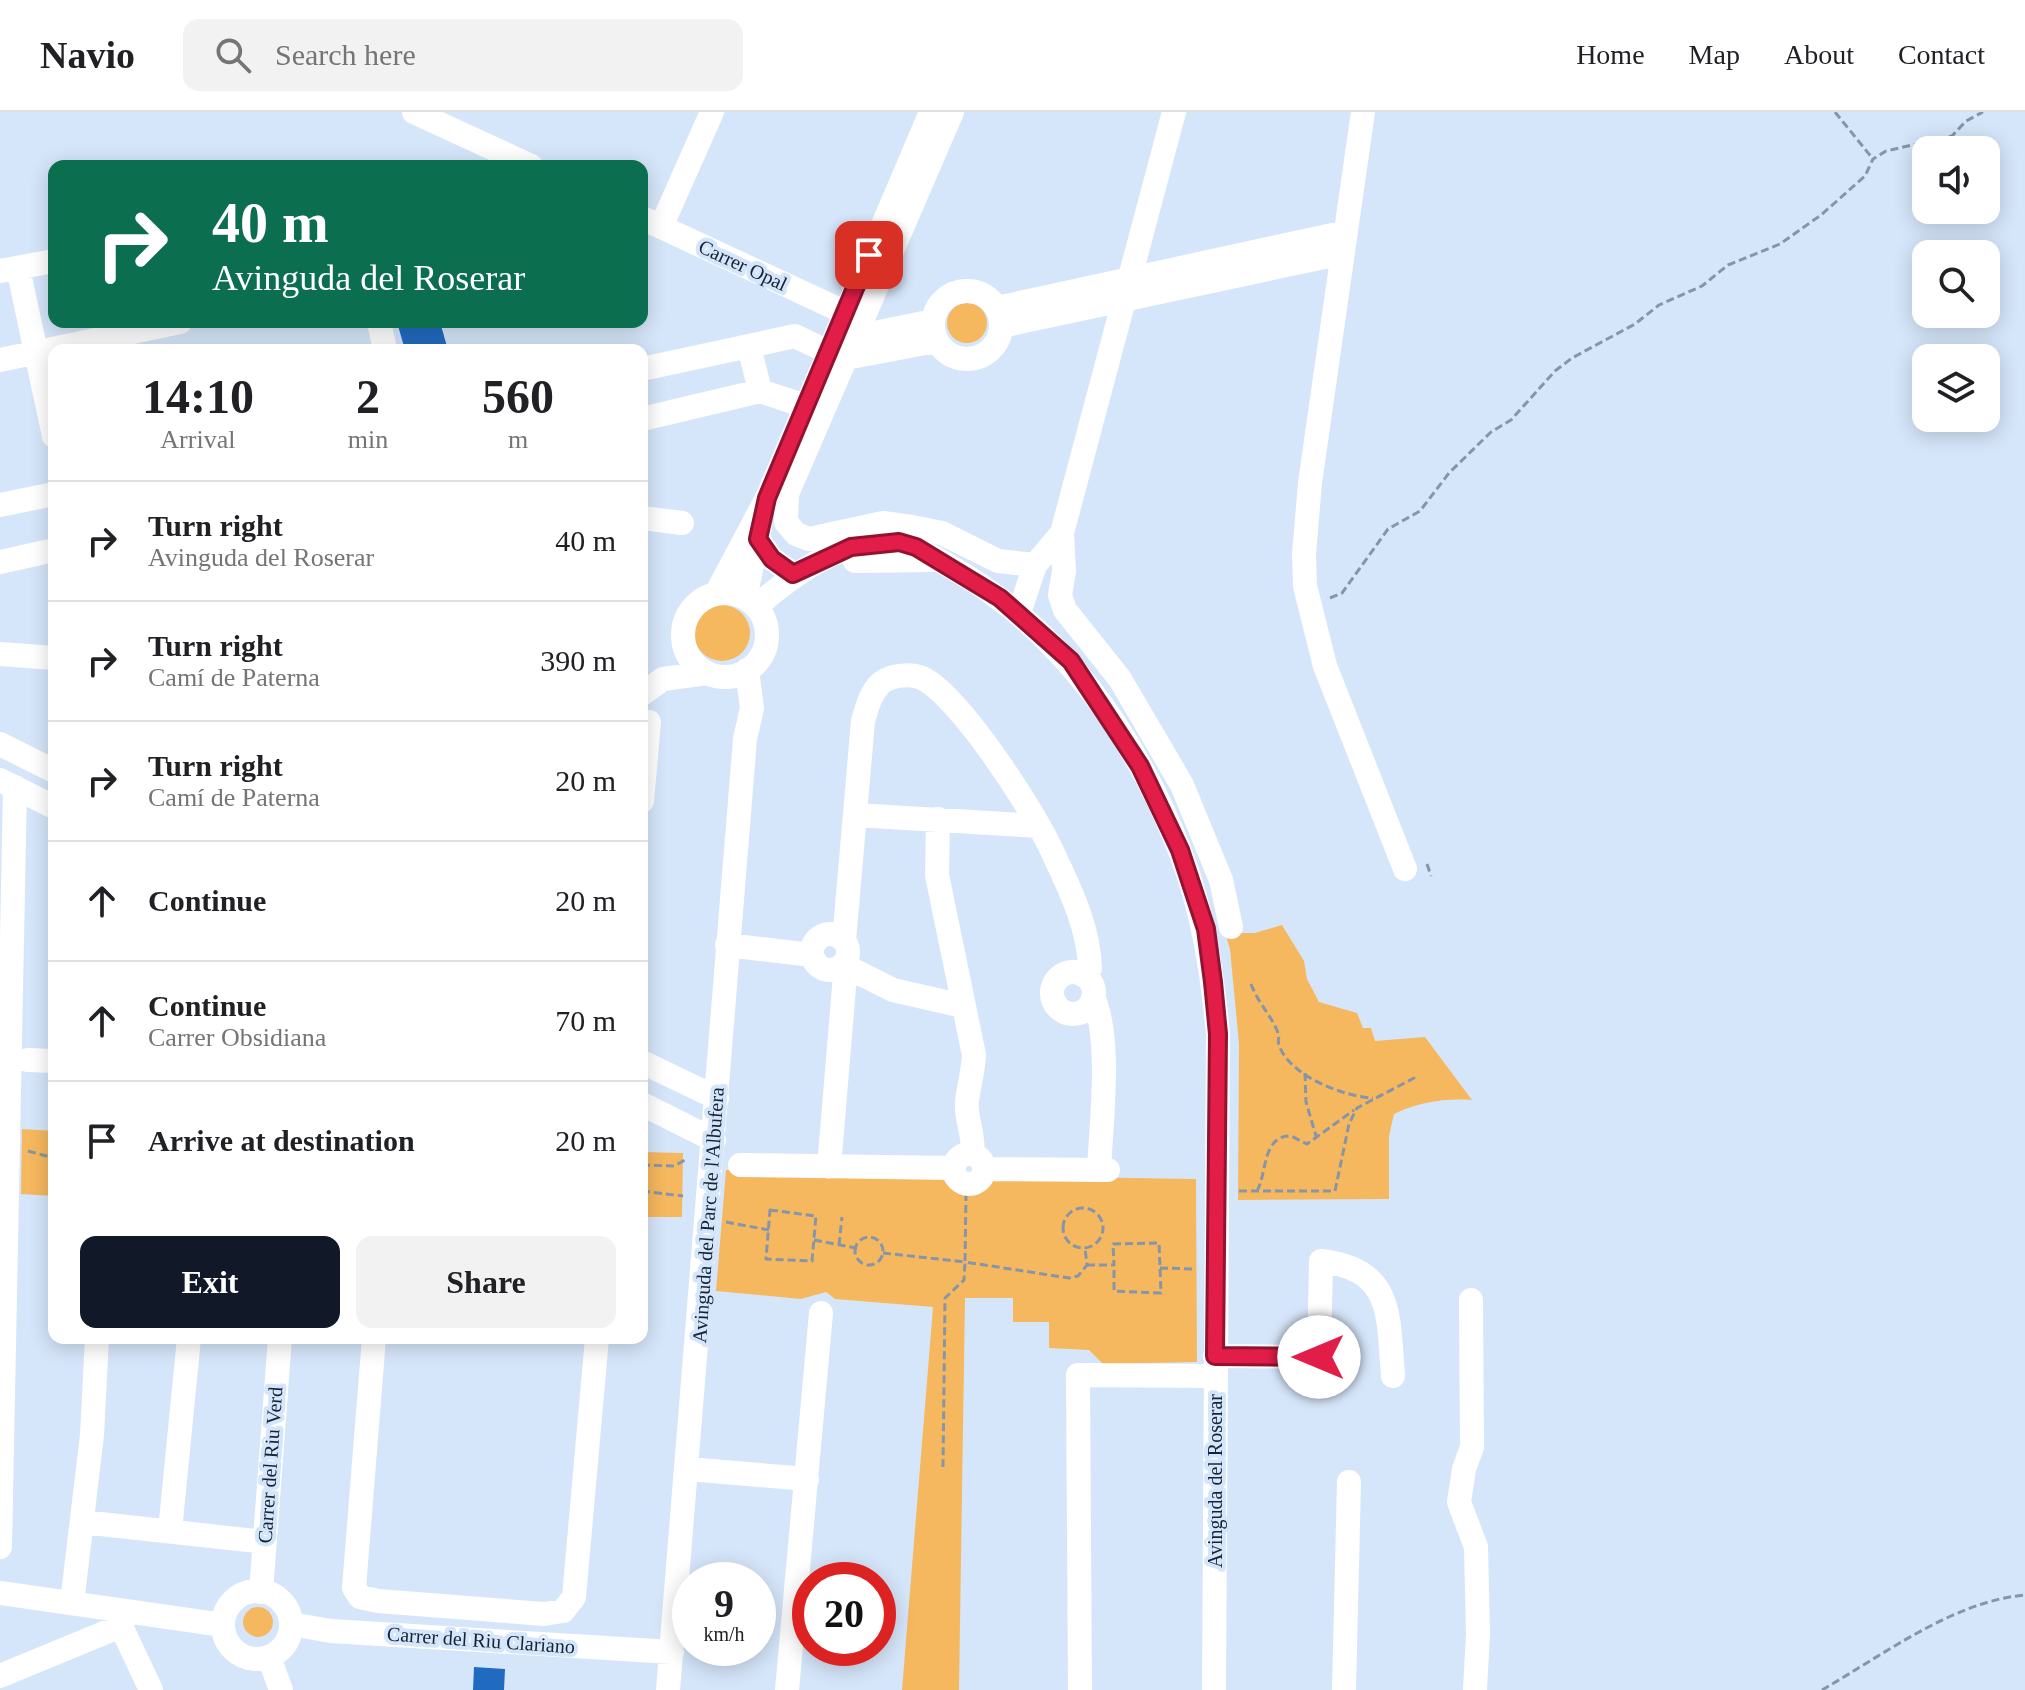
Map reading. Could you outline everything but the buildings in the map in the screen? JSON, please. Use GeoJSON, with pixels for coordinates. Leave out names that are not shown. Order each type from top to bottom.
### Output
{"type":"FeatureCollection","features":[{"type":"Feature","properties":{"kind":"street"},"geometry":{"type":"LineString","coordinates":[[414,112],[518,160]]}},
{"type":"Feature","properties":{"kind":"street"},"geometry":{"type":"LineString","coordinates":[[651,222],[712,112]]}},
{"type":"Feature","properties":{"kind":"street"},"geometry":{"type":"LineString","coordinates":[[648,690],[663,679],[692,609],[716,594],[767,498],[805,406],[843,349],[844,312],[931,112]]}},
{"type":"Feature","properties":{"kind":"street"},"geometry":{"type":"LineString","coordinates":[[952,112],[843,349],[787,494],[786,522],[796,534],[809,539],[883,523],[912,527],[942,533],[998,561],[1035,565]]}},
{"type":"Feature","properties":{"kind":"street"},"geometry":{"type":"LineString","coordinates":[[1174,112],[1062,533],[1064,571],[1060,595],[1065,610],[1120,679],[1182,785],[1221,880],[1231,927]]}},
{"type":"Feature","properties":{"kind":"street"},"geometry":{"type":"LineString","coordinates":[[1363,112],[1310,483],[1305,586],[1325,666],[1415,865]]}},
{"type":"Feature","properties":{"kind":"street","name":"Carrer Opal"},"geometry":{"type":"LineString","coordinates":[[651,222],[844,312]]}},
{"type":"Feature","properties":{"kind":"street"},"geometry":{"type":"LineString","coordinates":[[999,317],[1344,243]]}},
{"type":"Feature","properties":{"kind":"street"},"geometry":{"type":"LineString","coordinates":[[48,262],[9,270],[37,352],[48,406]]}},
{"type":"Feature","properties":{"kind":"street"},"geometry":{"type":"LineString","coordinates":[[960,291],[981,294],[999,317],[993,347],[974,359],[952,356],[934,331],[942,302],[960,291]]}},
{"type":"Feature","properties":{"kind":"street"},"geometry":{"type":"LineString","coordinates":[[75,344],[151,328]]}},
{"type":"Feature","properties":{"kind":"street"},"geometry":{"type":"LineString","coordinates":[[648,368],[795,336],[843,349],[934,331]]}},
{"type":"Feature","properties":{"kind":"street"},"geometry":{"type":"LineString","coordinates":[[749,346],[760,391]]}},
{"type":"Feature","properties":{"kind":"street"},"geometry":{"type":"LineString","coordinates":[[0,360],[48,350]]}},
{"type":"Feature","properties":{"kind":"street"},"geometry":{"type":"LineString","coordinates":[[648,418],[760,391],[805,406]]}},
{"type":"Feature","properties":{"kind":"street"},"geometry":{"type":"LineString","coordinates":[[0,505],[48,495]]}},
{"type":"Feature","properties":{"kind":"street"},"geometry":{"type":"LineString","coordinates":[[663,679],[747,670],[765,648],[756,610],[758,539],[767,498]]}},
{"type":"Feature","properties":{"kind":"street"},"geometry":{"type":"LineString","coordinates":[[648,519],[682,523]]}},
{"type":"Feature","properties":{"kind":"street"},"geometry":{"type":"LineString","coordinates":[[1019,613],[1035,565],[1062,533]]}},
{"type":"Feature","properties":{"kind":"street"},"geometry":{"type":"LineString","coordinates":[[758,539],[772,559],[793,574]]}},
{"type":"Feature","properties":{"kind":"street","name":"Avinguda del Roserar"},"geometry":{"type":"LineString","coordinates":[[756,610],[793,574],[851,547],[899,542],[936,559],[980,584],[1019,613],[1071,661],[1140,766],[1180,850],[1206,929],[1218,1034],[1214,1690]]}},
{"type":"Feature","properties":{"kind":"street"},"geometry":{"type":"LineString","coordinates":[[0,562],[48,551]]}},
{"type":"Feature","properties":{"kind":"street"},"geometry":{"type":"LineString","coordinates":[[716,594],[756,610],[778,606],[802,581],[848,562],[936,559]]}},
{"type":"Feature","properties":{"kind":"street"},"geometry":{"type":"LineString","coordinates":[[683,636],[687,652],[714,675]]}},
{"type":"Feature","properties":{"kind":"street"},"geometry":{"type":"LineString","coordinates":[[0,654],[48,658]]}},
{"type":"Feature","properties":{"kind":"street","name":"Avinguda del Parc de l'Albufera"},"geometry":{"type":"LineString","coordinates":[[680,1562],[727,945],[745,739],[752,708],[747,670]]}},
{"type":"Feature","properties":{"kind":"street","name":"Avinguda del Parc de l'Albufera"},"geometry":{"type":"LineString","coordinates":[[714,675],[738,705],[745,739]]}},
{"type":"Feature","properties":{"kind":"street"},"geometry":{"type":"LineString","coordinates":[[842,958],[863,721],[872,695],[882,682],[907,676],[928,682],[955,707],[1029,807],[1039,826],[1068,888],[1089,946],[1089,986],[1084,1011],[1072,1014]]}},
{"type":"Feature","properties":{"kind":"street"},"geometry":{"type":"LineString","coordinates":[[648,733],[649,722]]}},
{"type":"Feature","properties":{"kind":"street"},"geometry":{"type":"LineString","coordinates":[[0,744],[48,768]]}},
{"type":"Feature","properties":{"kind":"street"},"geometry":{"type":"LineString","coordinates":[[0,1547],[8,783],[48,804]]}},
{"type":"Feature","properties":{"kind":"street"},"geometry":{"type":"LineString","coordinates":[[856,815],[1039,826]]}},
{"type":"Feature","properties":{"kind":"street"},"geometry":{"type":"LineString","coordinates":[[938,819],[937,875],[974,1055],[973,1080],[967,1102],[975,1136],[970,1164]]}},
{"type":"Feature","properties":{"kind":"street"},"geometry":{"type":"LineString","coordinates":[[727,945],[812,955],[813,946],[820,937],[832,934],[845,975],[829,1167]]}},
{"type":"Feature","properties":{"kind":"street"},"geometry":{"type":"LineString","coordinates":[[842,958],[893,990],[963,1006]]}},
{"type":"Feature","properties":{"kind":"street"},"geometry":{"type":"LineString","coordinates":[[740,1165],[970,1164],[1103,1170],[1102,1058],[1099,1009],[1089,986],[1068,972],[1054,985],[1055,1003],[1072,1014],[1102,1058]]}},
{"type":"Feature","properties":{"kind":"street"},"geometry":{"type":"LineString","coordinates":[[28,1060],[48,1061]]}},
{"type":"Feature","properties":{"kind":"street"},"geometry":{"type":"LineString","coordinates":[[648,1065],[717,1098]]}},
{"type":"Feature","properties":{"kind":"street"},"geometry":{"type":"LineString","coordinates":[[648,1107],[714,1140]]}},
{"type":"Feature","properties":{"kind":"street"},"geometry":{"type":"LineString","coordinates":[[1080,1690],[1078,1375],[1319,1357],[1321,1261],[1347,1264],[1365,1273],[1379,1288],[1388,1319],[1393,1376]]}},
{"type":"Feature","properties":{"kind":"street"},"geometry":{"type":"LineString","coordinates":[[1471,1300],[1472,1447],[1464,1469],[1459,1502],[1476,1547],[1478,1634],[1475,1690]]}},
{"type":"Feature","properties":{"kind":"street"},"geometry":{"type":"LineString","coordinates":[[787,1690],[821,1313]]}},
{"type":"Feature","properties":{"kind":"street"},"geometry":{"type":"LineString","coordinates":[[72,1603],[92,1435],[97,1344]]}},
{"type":"Feature","properties":{"kind":"street"},"geometry":{"type":"LineString","coordinates":[[170,1531],[188,1344]]}},
{"type":"Feature","properties":{"kind":"street","name":"Carrer del Riu Verd"},"geometry":{"type":"LineString","coordinates":[[261,1592],[280,1344]]}},
{"type":"Feature","properties":{"kind":"street"},"geometry":{"type":"LineString","coordinates":[[374,1344],[354,1588],[360,1597],[378,1601],[544,1614],[563,1611],[574,1597],[596,1344]]}},
{"type":"Feature","properties":{"kind":"street"},"geometry":{"type":"LineString","coordinates":[[688,1469],[807,1479]]}},
{"type":"Feature","properties":{"kind":"street"},"geometry":{"type":"LineString","coordinates":[[1344,1690],[1349,1482]]}},
{"type":"Feature","properties":{"kind":"street"},"geometry":{"type":"LineString","coordinates":[[82,1522],[265,1542]]}},
{"type":"Feature","properties":{"kind":"street"},"geometry":{"type":"LineString","coordinates":[[261,1592],[279,1599],[291,1624],[285,1644],[269,1657],[247,1657],[238,1653],[225,1636],[223,1625],[231,1604],[239,1596],[261,1592]]}},
{"type":"Feature","properties":{"kind":"street"},"geometry":{"type":"LineString","coordinates":[[0,1593],[72,1603],[122,1618],[223,1625]]}},
{"type":"Feature","properties":{"kind":"street"},"geometry":{"type":"LineString","coordinates":[[464,1609],[464,1639]]}},
{"type":"Feature","properties":{"kind":"street"},"geometry":{"type":"LineString","coordinates":[[0,1676],[122,1618]]}},
{"type":"Feature","properties":{"kind":"street"},"geometry":{"type":"LineString","coordinates":[[122,1618],[151,1690]]}},
{"type":"Feature","properties":{"kind":"street","name":"Carrer del Riu Clariano"},"geometry":{"type":"LineString","coordinates":[[291,1624],[331,1631],[672,1652]]}},
{"type":"Feature","properties":{"kind":"street","name":"Avinguda del Parc de l'Albufera"},"geometry":{"type":"LineString","coordinates":[[668,1690],[672,1652]]}},
{"type":"Feature","properties":{"kind":"street"},"geometry":{"type":"LineString","coordinates":[[269,1657],[281,1690]]}},
{"type":"Feature","properties":{"kind":"path"},"geometry":{"type":"LineString","coordinates":[[1835,112],[1873,159]]}},
{"type":"Feature","properties":{"kind":"path"},"geometry":{"type":"LineString","coordinates":[[1324,590],[1326,600],[1342,593],[1388,529],[1420,511],[1432,491],[1491,432],[1511,420],[1555,371],[1600,340],[1635,324],[1659,305],[1702,286],[1728,265],[1780,244],[1821,215],[1865,176],[1873,159],[1886,151],[1952,136],[1966,121],[1983,112]]}},
{"type":"Feature","properties":{"kind":"path"},"geometry":{"type":"LineString","coordinates":[[1415,865],[1431,876]]}},
{"type":"Feature","properties":{"kind":"path"},"geometry":{"type":"LineString","coordinates":[[1251,984],[1258,1003],[1278,1033],[1279,1047],[1305,1073],[1334,1090],[1356,1098],[1373,1098]]}},
{"type":"Feature","properties":{"kind":"path"},"geometry":{"type":"LineString","coordinates":[[1305,1073],[1306,1102],[1316,1137]]}},
{"type":"Feature","properties":{"kind":"path"},"geometry":{"type":"LineString","coordinates":[[1257,1191],[1268,1151],[1276,1141],[1291,1136],[1307,1144],[1373,1098],[1416,1077]]}},
{"type":"Feature","properties":{"kind":"path"},"geometry":{"type":"LineString","coordinates":[[1239,1191],[1335,1191],[1349,1124],[1357,1108]]}},
{"type":"Feature","properties":{"kind":"path"},"geometry":{"type":"LineString","coordinates":[[22,1152],[35,1150],[48,1155]]}},
{"type":"Feature","properties":{"kind":"path"},"geometry":{"type":"LineString","coordinates":[[648,1165],[674,1166],[685,1160]]}},
{"type":"Feature","properties":{"kind":"path"},"geometry":{"type":"LineString","coordinates":[[648,1192],[683,1196]]}},
{"type":"Feature","properties":{"kind":"path"},"geometry":{"type":"LineString","coordinates":[[943,1467],[945,1298],[964,1280],[966,1193]]}},
{"type":"Feature","properties":{"kind":"path"},"geometry":{"type":"LineString","coordinates":[[1078,1209],[1097,1214],[1103,1225],[1101,1237],[1085,1248],[1072,1245],[1064,1234],[1068,1216],[1078,1209]]}},
{"type":"Feature","properties":{"kind":"path"},"geometry":{"type":"LineString","coordinates":[[770,1210],[816,1216],[812,1261],[766,1259],[769,1230],[770,1210]]}},
{"type":"Feature","properties":{"kind":"path"},"geometry":{"type":"LineString","coordinates":[[839,1245],[842,1217]]}},
{"type":"Feature","properties":{"kind":"path"},"geometry":{"type":"LineString","coordinates":[[722,1221],[769,1230]]}},
{"type":"Feature","properties":{"kind":"path"},"geometry":{"type":"LineString","coordinates":[[871,1237],[879,1240],[883,1253],[875,1264],[865,1264],[857,1259],[856,1248],[862,1238],[871,1237]]}},
{"type":"Feature","properties":{"kind":"path"},"geometry":{"type":"LineString","coordinates":[[814,1240],[856,1248]]}},
{"type":"Feature","properties":{"kind":"path"},"geometry":{"type":"LineString","coordinates":[[1159,1243],[1161,1293],[1114,1291],[1114,1265],[1113,1244],[1159,1243]]}},
{"type":"Feature","properties":{"kind":"path"},"geometry":{"type":"LineString","coordinates":[[883,1253],[1069,1278],[1078,1276],[1087,1265],[1085,1248]]}},
{"type":"Feature","properties":{"kind":"path"},"geometry":{"type":"LineString","coordinates":[[1087,1265],[1114,1265]]}},
{"type":"Feature","properties":{"kind":"path"},"geometry":{"type":"LineString","coordinates":[[1160,1268],[1196,1269]]}},
{"type":"Feature","properties":{"kind":"path"},"geometry":{"type":"LineString","coordinates":[[1822,1690],[1968,1607],[2001,1597],[2025,1595]]}},
{"type":"Feature","properties":{"kind":"shaded area"},"geometry":{"type":"Polygon","coordinates":[[[967,303],[981,309],[987,323],[981,337],[967,343],[953,337],[947,323],[953,309],[967,303]]]}},
{"type":"Feature","properties":{"kind":"shaded area"},"geometry":{"type":"Polygon","coordinates":[[[722,605],[742,613],[750,633],[742,653],[722,661],[702,653],[694,633],[702,613],[722,605]]]}},
{"type":"Feature","properties":{"kind":"shaded area"},"geometry":{"type":"Polygon","coordinates":[[[1282,925],[1304,961],[1307,979],[1319,1002],[1357,1013],[1363,1028],[1371,1028],[1375,1041],[1425,1037],[1472,1100],[1432,1102],[1394,1114],[1389,1136],[1389,1199],[1238,1200],[1239,1044],[1230,949],[1225,933],[1255,933],[1282,925]]]}},
{"type":"Feature","properties":{"kind":"shaded area"},"geometry":{"type":"Polygon","coordinates":[[[22,1129],[48,1131],[48,1196],[21,1194],[22,1129]]]}},
{"type":"Feature","properties":{"kind":"shaded area"},"geometry":{"type":"Polygon","coordinates":[[[648,1152],[683,1153],[682,1217],[648,1217],[648,1152]]]}},
{"type":"Feature","properties":{"kind":"shaded area"},"geometry":{"type":"Polygon","coordinates":[[[726,1170],[938,1172],[950,1186],[964,1192],[978,1189],[992,1176],[1196,1179],[1197,1362],[1103,1364],[1089,1350],[1049,1348],[1049,1322],[1013,1322],[1013,1298],[965,1298],[959,1690],[902,1690],[933,1307],[835,1299],[826,1292],[801,1299],[716,1291],[726,1170]]]}},
{"type":"Feature","properties":{"kind":"shaded area"},"geometry":{"type":"Polygon","coordinates":[[[258,1607],[269,1611],[273,1622],[269,1633],[258,1637],[247,1633],[243,1622],[247,1611],[258,1607]]]}},
{"type":"Feature","properties":{"kind":"route"},"geometry":{"type":"LineString","coordinates":[[869,255],[767,498],[758,539],[772,559],[793,574],[851,547],[899,542],[916,547],[980,584],[1019,613],[1071,661],[1140,766],[1180,850],[1206,929],[1218,1034],[1215,1356],[1319,1357]]}}]}
